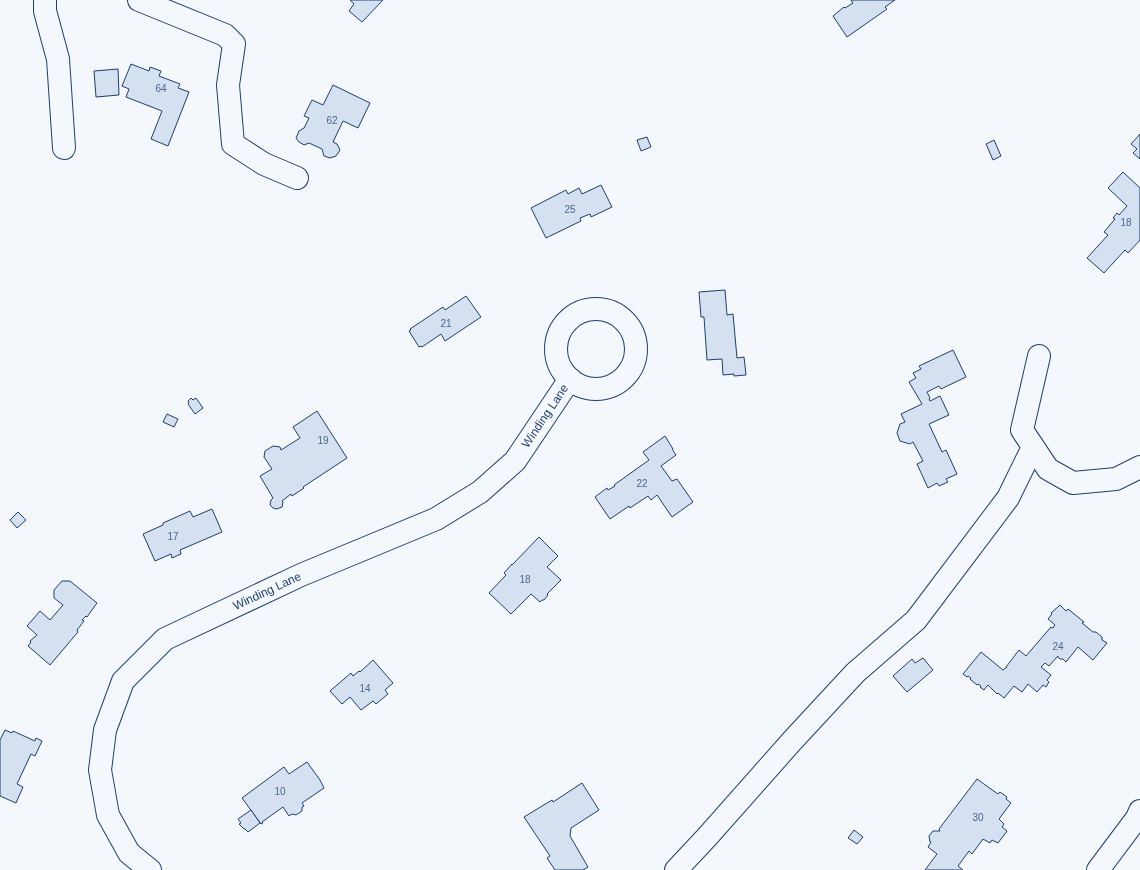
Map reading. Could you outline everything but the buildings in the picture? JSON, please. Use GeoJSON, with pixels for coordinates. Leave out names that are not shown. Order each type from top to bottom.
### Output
{"type":"FeatureCollection","features":[{"type":"Feature","properties":{"kind":"street"},"geometry":{"type":"LineString","coordinates":[[45,0],[44,11],[58,59],[64,148]]}},
{"type":"Feature","properties":{"kind":"street"},"geometry":{"type":"LineString","coordinates":[[139,0],[225,35],[234,44],[228,84],[233,144],[264,164],[297,178]]}},
{"type":"Feature","properties":{"kind":"street"},"geometry":{"type":"LineString","coordinates":[[1039,356],[1022,430],[1048,469],[1073,483],[1116,479],[1140,467]]}},
{"type":"Feature","properties":{"kind":"street","name":"Winding Lane"},"geometry":{"type":"LineString","coordinates":[[150,870],[129,853],[108,815],[100,770],[105,730],[123,682],[165,639],[300,575],[436,519],[480,492],[515,461],[570,379]]}},
{"type":"Feature","properties":{"kind":"street"},"geometry":{"type":"LineString","coordinates":[[676,870],[855,673],[916,620],[1008,498],[1033,447]]}},
{"type":"Feature","properties":{"kind":"street"},"geometry":{"type":"LineString","coordinates":[[1098,870],[1137,818],[1140,811]]}}]}
